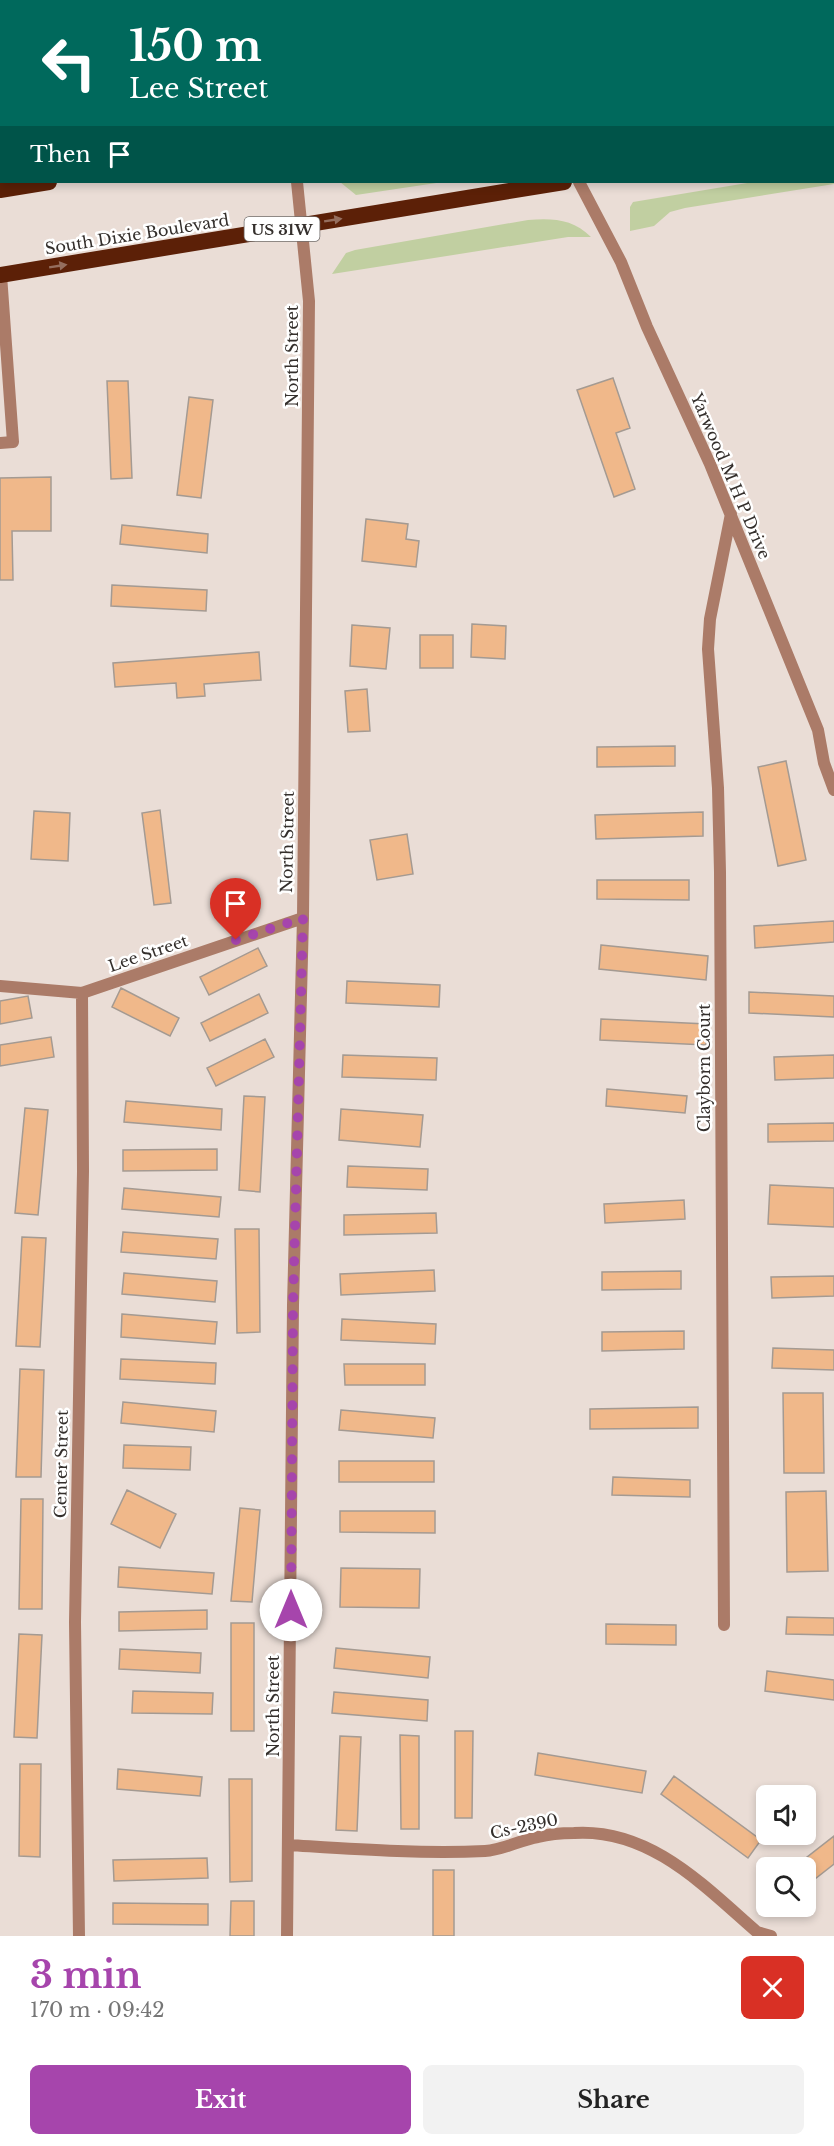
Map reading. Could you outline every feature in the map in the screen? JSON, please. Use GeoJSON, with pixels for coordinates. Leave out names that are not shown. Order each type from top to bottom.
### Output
{"type":"FeatureCollection","features":[{"type":"Feature","properties":{"kind":"highway"},"geometry":{"type":"LineString","coordinates":[[0,190],[38,183]]}},
{"type":"Feature","properties":{"kind":"highway","name":"South Dixie Boulevard"},"geometry":{"type":"LineString","coordinates":[[0,275],[547,183]]}},
{"type":"Feature","properties":{"kind":"street","name":"North Street"},"geometry":{"type":"LineString","coordinates":[[287,1936],[293,1305],[303,918],[309,302],[297,183]]}},
{"type":"Feature","properties":{"kind":"street","name":"Yarwood M H P Drive"},"geometry":{"type":"LineString","coordinates":[[580,183],[621,261],[647,327],[731,514],[818,730],[824,763],[834,790]]}},
{"type":"Feature","properties":{"kind":"street"},"geometry":{"type":"LineString","coordinates":[[0,275],[13,442],[0,443]]}},
{"type":"Feature","properties":{"kind":"street","name":"Clayborn Court"},"geometry":{"type":"LineString","coordinates":[[724,1625],[720,872],[718,788],[708,650],[710,619],[731,514]]}},
{"type":"Feature","properties":{"kind":"street","name":"Lee Street"},"geometry":{"type":"LineString","coordinates":[[0,986],[82,993],[303,918]]}},
{"type":"Feature","properties":{"kind":"street","name":"Center Street"},"geometry":{"type":"LineString","coordinates":[[79,1936],[75,1622],[84,1171],[82,993]]}},
{"type":"Feature","properties":{"kind":"street","name":"Cs-2390"},"geometry":{"type":"LineString","coordinates":[[289,1845],[351,1849],[488,1851],[538,1836],[576,1832],[599,1834],[639,1844],[667,1857],[758,1934],[771,1936]]}},
{"type":"Feature","properties":{"kind":"green space"},"geometry":{"type":"Polygon","coordinates":[[[341,183],[436,183],[356,195],[341,183]]]}},
{"type":"Feature","properties":{"kind":"green space"},"geometry":{"type":"Polygon","coordinates":[[[747,183],[834,183],[685,208],[670,212],[654,226],[630,231],[630,207],[633,202],[747,183]]]}},
{"type":"Feature","properties":{"kind":"green space"},"geometry":{"type":"Polygon","coordinates":[[[546,219],[570,223],[591,237],[568,237],[332,274],[346,253],[355,250],[528,220],[546,219]]]}},
{"type":"Feature","properties":{"kind":"building"},"geometry":{"type":"Polygon","coordinates":[[[613,378],[630,428],[616,433],[635,489],[614,497],[577,390],[613,378]]]}},
{"type":"Feature","properties":{"kind":"building"},"geometry":{"type":"Polygon","coordinates":[[[107,381],[128,381],[132,478],[111,479],[107,381]]]}},
{"type":"Feature","properties":{"kind":"building"},"geometry":{"type":"Polygon","coordinates":[[[189,397],[213,400],[201,498],[177,495],[189,397]]]}},
{"type":"Feature","properties":{"kind":"building"},"geometry":{"type":"Polygon","coordinates":[[[51,477],[51,531],[12,531],[13,580],[0,580],[0,478],[51,477]]]}},
{"type":"Feature","properties":{"kind":"building"},"geometry":{"type":"Polygon","coordinates":[[[366,519],[408,524],[406,539],[419,541],[416,567],[362,561],[366,519]]]}},
{"type":"Feature","properties":{"kind":"building"},"geometry":{"type":"Polygon","coordinates":[[[122,525],[208,534],[207,553],[120,544],[122,525]]]}},
{"type":"Feature","properties":{"kind":"building"},"geometry":{"type":"Polygon","coordinates":[[[112,585],[207,590],[206,611],[111,606],[112,585]]]}},
{"type":"Feature","properties":{"kind":"building"},"geometry":{"type":"Polygon","coordinates":[[[472,624],[506,626],[505,659],[471,657],[472,624]]]}},
{"type":"Feature","properties":{"kind":"building"},"geometry":{"type":"Polygon","coordinates":[[[352,625],[390,628],[386,669],[350,666],[352,625]]]}},
{"type":"Feature","properties":{"kind":"building"},"geometry":{"type":"Polygon","coordinates":[[[420,635],[453,635],[453,668],[420,668],[420,635]]]}},
{"type":"Feature","properties":{"kind":"building"},"geometry":{"type":"Polygon","coordinates":[[[259,652],[261,680],[204,684],[205,696],[177,698],[176,683],[115,687],[113,663],[259,652]]]}},
{"type":"Feature","properties":{"kind":"building"},"geometry":{"type":"Polygon","coordinates":[[[367,689],[370,731],[348,732],[345,691],[367,689]]]}},
{"type":"Feature","properties":{"kind":"building"},"geometry":{"type":"Polygon","coordinates":[[[675,746],[675,766],[597,767],[597,747],[675,746]]]}},
{"type":"Feature","properties":{"kind":"building"},"geometry":{"type":"Polygon","coordinates":[[[786,761],[806,860],[778,866],[758,767],[786,761]]]}},
{"type":"Feature","properties":{"kind":"building"},"geometry":{"type":"Polygon","coordinates":[[[160,810],[171,903],[154,905],[142,813],[160,810]]]}},
{"type":"Feature","properties":{"kind":"building"},"geometry":{"type":"Polygon","coordinates":[[[34,811],[70,813],[68,861],[31,859],[34,811]]]}},
{"type":"Feature","properties":{"kind":"building"},"geometry":{"type":"Polygon","coordinates":[[[703,812],[703,836],[596,839],[595,815],[703,812]]]}},
{"type":"Feature","properties":{"kind":"building"},"geometry":{"type":"Polygon","coordinates":[[[407,834],[413,874],[377,880],[370,840],[407,834]]]}},
{"type":"Feature","properties":{"kind":"building"},"geometry":{"type":"Polygon","coordinates":[[[597,880],[689,880],[689,900],[597,899],[597,880]]]}},
{"type":"Feature","properties":{"kind":"building"},"geometry":{"type":"Polygon","coordinates":[[[834,921],[834,942],[755,948],[754,926],[834,921]]]}},
{"type":"Feature","properties":{"kind":"building"},"geometry":{"type":"Polygon","coordinates":[[[601,945],[708,956],[706,980],[599,969],[601,945]]]}},
{"type":"Feature","properties":{"kind":"building"},"geometry":{"type":"Polygon","coordinates":[[[258,948],[267,966],[209,995],[200,977],[258,948]]]}},
{"type":"Feature","properties":{"kind":"building"},"geometry":{"type":"Polygon","coordinates":[[[347,981],[440,985],[439,1007],[346,1003],[347,981]]]}},
{"type":"Feature","properties":{"kind":"building"},"geometry":{"type":"Polygon","coordinates":[[[121,988],[179,1018],[170,1036],[112,1007],[121,988]]]}},
{"type":"Feature","properties":{"kind":"building"},"geometry":{"type":"Polygon","coordinates":[[[749,992],[834,996],[834,1017],[749,1013],[749,992]]]}},
{"type":"Feature","properties":{"kind":"building"},"geometry":{"type":"Polygon","coordinates":[[[259,994],[268,1013],[210,1041],[201,1023],[259,994]]]}},
{"type":"Feature","properties":{"kind":"building"},"geometry":{"type":"Polygon","coordinates":[[[28,996],[32,1018],[0,1024],[0,1001],[28,996]]]}},
{"type":"Feature","properties":{"kind":"building"},"geometry":{"type":"Polygon","coordinates":[[[601,1019],[707,1024],[706,1045],[600,1040],[601,1019]]]}},
{"type":"Feature","properties":{"kind":"building"},"geometry":{"type":"Polygon","coordinates":[[[51,1037],[54,1057],[0,1066],[0,1045],[51,1037]]]}},
{"type":"Feature","properties":{"kind":"building"},"geometry":{"type":"Polygon","coordinates":[[[265,1039],[274,1057],[216,1086],[207,1068],[265,1039]]]}},
{"type":"Feature","properties":{"kind":"building"},"geometry":{"type":"Polygon","coordinates":[[[343,1055],[437,1058],[436,1080],[342,1077],[343,1055]]]}},
{"type":"Feature","properties":{"kind":"building"},"geometry":{"type":"Polygon","coordinates":[[[834,1055],[834,1078],[775,1080],[774,1057],[834,1055]]]}},
{"type":"Feature","properties":{"kind":"building"},"geometry":{"type":"Polygon","coordinates":[[[607,1089],[687,1096],[685,1113],[606,1106],[607,1089]]]}},
{"type":"Feature","properties":{"kind":"building"},"geometry":{"type":"Polygon","coordinates":[[[244,1096],[265,1097],[260,1192],[239,1190],[244,1096]]]}},
{"type":"Feature","properties":{"kind":"building"},"geometry":{"type":"Polygon","coordinates":[[[126,1101],[222,1109],[221,1130],[124,1122],[126,1101]]]}},
{"type":"Feature","properties":{"kind":"building"},"geometry":{"type":"Polygon","coordinates":[[[25,1108],[48,1110],[38,1215],[15,1213],[25,1108]]]}},
{"type":"Feature","properties":{"kind":"building"},"geometry":{"type":"Polygon","coordinates":[[[341,1109],[423,1115],[420,1147],[339,1140],[341,1109]]]}},
{"type":"Feature","properties":{"kind":"building"},"geometry":{"type":"Polygon","coordinates":[[[834,1123],[834,1141],[768,1142],[768,1124],[834,1123]]]}},
{"type":"Feature","properties":{"kind":"building"},"geometry":{"type":"Polygon","coordinates":[[[217,1149],[217,1170],[123,1171],[123,1150],[217,1149]]]}},
{"type":"Feature","properties":{"kind":"building"},"geometry":{"type":"Polygon","coordinates":[[[348,1166],[428,1169],[427,1190],[347,1187],[348,1166]]]}},
{"type":"Feature","properties":{"kind":"building"},"geometry":{"type":"Polygon","coordinates":[[[770,1185],[834,1188],[834,1227],[768,1224],[770,1185]]]}},
{"type":"Feature","properties":{"kind":"building"},"geometry":{"type":"Polygon","coordinates":[[[124,1188],[221,1197],[219,1217],[122,1209],[124,1188]]]}},
{"type":"Feature","properties":{"kind":"building"},"geometry":{"type":"Polygon","coordinates":[[[684,1200],[685,1219],[605,1223],[604,1204],[684,1200]]]}},
{"type":"Feature","properties":{"kind":"building"},"geometry":{"type":"Polygon","coordinates":[[[436,1213],[437,1233],[344,1235],[344,1215],[436,1213]]]}},
{"type":"Feature","properties":{"kind":"building"},"geometry":{"type":"Polygon","coordinates":[[[235,1229],[259,1229],[260,1332],[237,1333],[235,1229]]]}},
{"type":"Feature","properties":{"kind":"building"},"geometry":{"type":"Polygon","coordinates":[[[123,1232],[218,1239],[216,1259],[121,1252],[123,1232]]]}},
{"type":"Feature","properties":{"kind":"building"},"geometry":{"type":"Polygon","coordinates":[[[22,1237],[46,1238],[40,1347],[16,1346],[22,1237]]]}},
{"type":"Feature","properties":{"kind":"building"},"geometry":{"type":"Polygon","coordinates":[[[434,1270],[435,1291],[341,1295],[340,1274],[434,1270]]]}},
{"type":"Feature","properties":{"kind":"building"},"geometry":{"type":"Polygon","coordinates":[[[681,1271],[681,1289],[602,1290],[602,1272],[681,1271]]]}},
{"type":"Feature","properties":{"kind":"building"},"geometry":{"type":"Polygon","coordinates":[[[124,1273],[217,1281],[215,1302],[122,1294],[124,1273]]]}},
{"type":"Feature","properties":{"kind":"building"},"geometry":{"type":"Polygon","coordinates":[[[834,1276],[834,1296],[772,1298],[771,1277],[834,1276]]]}},
{"type":"Feature","properties":{"kind":"building"},"geometry":{"type":"Polygon","coordinates":[[[122,1314],[217,1322],[215,1344],[121,1337],[122,1314]]]}},
{"type":"Feature","properties":{"kind":"building"},"geometry":{"type":"Polygon","coordinates":[[[342,1319],[436,1324],[435,1344],[341,1340],[342,1319]]]}},
{"type":"Feature","properties":{"kind":"building"},"geometry":{"type":"Polygon","coordinates":[[[684,1331],[684,1349],[602,1351],[602,1332],[684,1331]]]}},
{"type":"Feature","properties":{"kind":"building"},"geometry":{"type":"Polygon","coordinates":[[[773,1348],[834,1350],[834,1370],[772,1368],[773,1348]]]}},
{"type":"Feature","properties":{"kind":"building"},"geometry":{"type":"Polygon","coordinates":[[[121,1359],[216,1363],[215,1384],[120,1379],[121,1359]]]}},
{"type":"Feature","properties":{"kind":"building"},"geometry":{"type":"Polygon","coordinates":[[[344,1364],[425,1364],[425,1385],[345,1385],[344,1364]]]}},
{"type":"Feature","properties":{"kind":"building"},"geometry":{"type":"Polygon","coordinates":[[[20,1369],[44,1370],[41,1477],[16,1477],[20,1369]]]}},
{"type":"Feature","properties":{"kind":"building"},"geometry":{"type":"Polygon","coordinates":[[[783,1393],[823,1393],[824,1473],[784,1473],[783,1393]]]}},
{"type":"Feature","properties":{"kind":"building"},"geometry":{"type":"Polygon","coordinates":[[[123,1402],[216,1411],[214,1432],[121,1423],[123,1402]]]}},
{"type":"Feature","properties":{"kind":"building"},"geometry":{"type":"Polygon","coordinates":[[[698,1407],[698,1428],[590,1429],[590,1409],[698,1407]]]}},
{"type":"Feature","properties":{"kind":"building"},"geometry":{"type":"Polygon","coordinates":[[[341,1410],[435,1418],[433,1438],[339,1430],[341,1410]]]}},
{"type":"Feature","properties":{"kind":"building"},"geometry":{"type":"Polygon","coordinates":[[[124,1445],[191,1447],[190,1470],[123,1468],[124,1445]]]}},
{"type":"Feature","properties":{"kind":"building"},"geometry":{"type":"Polygon","coordinates":[[[339,1461],[434,1461],[434,1482],[339,1482],[339,1461]]]}},
{"type":"Feature","properties":{"kind":"building"},"geometry":{"type":"Polygon","coordinates":[[[613,1477],[690,1480],[690,1497],[612,1495],[613,1477]]]}},
{"type":"Feature","properties":{"kind":"building"},"geometry":{"type":"Polygon","coordinates":[[[127,1490],[176,1514],[160,1548],[111,1524],[127,1490]]]}},
{"type":"Feature","properties":{"kind":"building"},"geometry":{"type":"Polygon","coordinates":[[[826,1491],[828,1571],[787,1572],[786,1492],[826,1491]]]}},
{"type":"Feature","properties":{"kind":"building"},"geometry":{"type":"Polygon","coordinates":[[[21,1499],[43,1499],[42,1609],[19,1609],[21,1499]]]}},
{"type":"Feature","properties":{"kind":"building"},"geometry":{"type":"Polygon","coordinates":[[[240,1508],[260,1510],[252,1602],[231,1601],[240,1508]]]}},
{"type":"Feature","properties":{"kind":"building"},"geometry":{"type":"Polygon","coordinates":[[[340,1511],[435,1511],[435,1533],[340,1532],[340,1511]]]}},
{"type":"Feature","properties":{"kind":"building"},"geometry":{"type":"Polygon","coordinates":[[[119,1567],[214,1573],[212,1594],[118,1587],[119,1567]]]}},
{"type":"Feature","properties":{"kind":"building"},"geometry":{"type":"Polygon","coordinates":[[[341,1568],[420,1569],[419,1608],[340,1607],[341,1568]]]}},
{"type":"Feature","properties":{"kind":"building"},"geometry":{"type":"Polygon","coordinates":[[[207,1610],[207,1629],[119,1631],[119,1612],[207,1610]]]}},
{"type":"Feature","properties":{"kind":"building"},"geometry":{"type":"Polygon","coordinates":[[[787,1617],[834,1618],[834,1635],[786,1634],[787,1617]]]}},
{"type":"Feature","properties":{"kind":"building"},"geometry":{"type":"Polygon","coordinates":[[[231,1623],[254,1623],[254,1731],[231,1731],[231,1623]]]}},
{"type":"Feature","properties":{"kind":"building"},"geometry":{"type":"Polygon","coordinates":[[[606,1624],[676,1625],[676,1645],[606,1644],[606,1624]]]}},
{"type":"Feature","properties":{"kind":"building"},"geometry":{"type":"Polygon","coordinates":[[[19,1634],[42,1635],[37,1738],[14,1737],[19,1634]]]}},
{"type":"Feature","properties":{"kind":"building"},"geometry":{"type":"Polygon","coordinates":[[[336,1648],[430,1657],[428,1678],[334,1668],[336,1648]]]}},
{"type":"Feature","properties":{"kind":"building"},"geometry":{"type":"Polygon","coordinates":[[[120,1649],[201,1653],[200,1673],[119,1669],[120,1649]]]}},
{"type":"Feature","properties":{"kind":"building"},"geometry":{"type":"Polygon","coordinates":[[[767,1671],[834,1680],[834,1700],[765,1691],[767,1671]]]}},
{"type":"Feature","properties":{"kind":"building"},"geometry":{"type":"Polygon","coordinates":[[[133,1691],[213,1693],[212,1714],[132,1713],[133,1691]]]}},
{"type":"Feature","properties":{"kind":"building"},"geometry":{"type":"Polygon","coordinates":[[[334,1692],[428,1700],[427,1721],[332,1713],[334,1692]]]}},
{"type":"Feature","properties":{"kind":"building"},"geometry":{"type":"Polygon","coordinates":[[[455,1731],[473,1731],[472,1818],[455,1818],[455,1731]]]}},
{"type":"Feature","properties":{"kind":"building"},"geometry":{"type":"Polygon","coordinates":[[[400,1735],[419,1736],[419,1829],[401,1829],[400,1735]]]}},
{"type":"Feature","properties":{"kind":"building"},"geometry":{"type":"Polygon","coordinates":[[[340,1736],[361,1737],[357,1831],[336,1830],[340,1736]]]}},
{"type":"Feature","properties":{"kind":"building"},"geometry":{"type":"Polygon","coordinates":[[[538,1753],[646,1771],[642,1793],[535,1775],[538,1753]]]}},
{"type":"Feature","properties":{"kind":"building"},"geometry":{"type":"Polygon","coordinates":[[[20,1764],[41,1764],[40,1857],[19,1856],[20,1764]]]}},
{"type":"Feature","properties":{"kind":"building"},"geometry":{"type":"Polygon","coordinates":[[[118,1769],[202,1777],[200,1796],[117,1789],[118,1769]]]}},
{"type":"Feature","properties":{"kind":"building"},"geometry":{"type":"Polygon","coordinates":[[[674,1776],[756,1836],[757,1845],[748,1858],[661,1794],[674,1776]]]}},
{"type":"Feature","properties":{"kind":"building"},"geometry":{"type":"Polygon","coordinates":[[[229,1779],[252,1779],[252,1881],[230,1882],[229,1779]]]}},
{"type":"Feature","properties":{"kind":"building"},"geometry":{"type":"Polygon","coordinates":[[[834,1836],[834,1864],[816,1878],[816,1857],[807,1857],[834,1836]]]}},
{"type":"Feature","properties":{"kind":"building"},"geometry":{"type":"Polygon","coordinates":[[[207,1858],[208,1878],[114,1881],[113,1860],[207,1858]]]}},
{"type":"Feature","properties":{"kind":"building"},"geometry":{"type":"Polygon","coordinates":[[[433,1870],[454,1870],[454,1936],[433,1936],[433,1870]]]}},
{"type":"Feature","properties":{"kind":"building"},"geometry":{"type":"Polygon","coordinates":[[[231,1901],[254,1901],[254,1936],[230,1936],[231,1901]]]}},
{"type":"Feature","properties":{"kind":"building"},"geometry":{"type":"Polygon","coordinates":[[[113,1903],[208,1904],[208,1925],[113,1924],[113,1903]]]}},
{"type":"Feature","properties":{"kind":"route"},"geometry":{"type":"LineString","coordinates":[[236,940],[303,918],[293,1305],[291,1610]]}}]}
